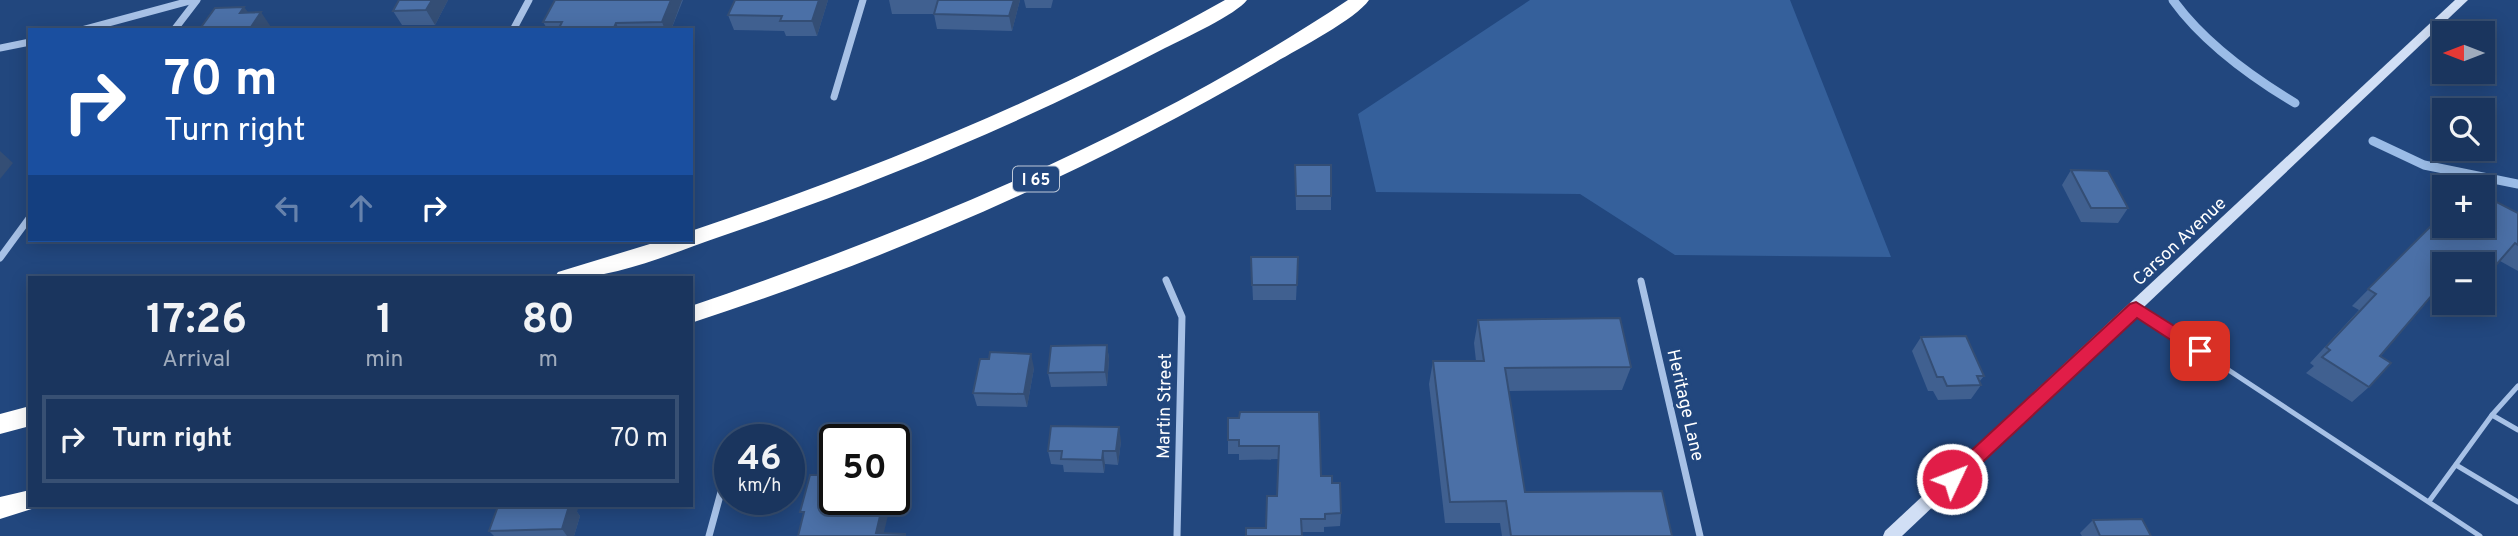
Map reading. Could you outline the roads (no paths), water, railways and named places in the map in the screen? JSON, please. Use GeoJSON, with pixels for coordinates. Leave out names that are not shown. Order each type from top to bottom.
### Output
{"type":"FeatureCollection","features":[{"type":"Feature","properties":{"kind":"highway"},"geometry":{"type":"LineString","coordinates":[[693,238],[808,198],[986,126],[1111,68],[1238,0]]}},
{"type":"Feature","properties":{"kind":"highway","name":"I 65"},"geometry":{"type":"LineString","coordinates":[[693,314],[895,240],[1070,163],[1236,76],[1360,0]]}},
{"type":"Feature","properties":{"kind":"highway"},"geometry":{"type":"LineString","coordinates":[[571,276],[680,242]]}},
{"type":"Feature","properties":{"kind":"highway"},"geometry":{"type":"LineString","coordinates":[[0,424],[28,417]]}},
{"type":"Feature","properties":{"kind":"highway"},"geometry":{"type":"LineString","coordinates":[[0,508],[28,501]]}},
{"type":"Feature","properties":{"kind":"main road","name":"Carson Avenue"},"geometry":{"type":"LineString","coordinates":[[1891,536],[2136,309],[2462,0]]}},
{"type":"Feature","properties":{"kind":"street"},"geometry":{"type":"LineString","coordinates":[[90,28],[195,0]]}},
{"type":"Feature","properties":{"kind":"street"},"geometry":{"type":"LineString","coordinates":[[175,28],[195,0]]}},
{"type":"Feature","properties":{"kind":"street"},"geometry":{"type":"LineString","coordinates":[[514,28],[529,0]]}},
{"type":"Feature","properties":{"kind":"street"},"geometry":{"type":"LineString","coordinates":[[834,97],[863,0]]}},
{"type":"Feature","properties":{"kind":"street"},"geometry":{"type":"LineString","coordinates":[[0,48],[28,42]]}},
{"type":"Feature","properties":{"kind":"street"},"geometry":{"type":"LineString","coordinates":[[0,258],[28,220]]}},
{"type":"Feature","properties":{"kind":"street","name":"Martin Street"},"geometry":{"type":"LineString","coordinates":[[1166,280],[1182,317],[1177,536]]}},
{"type":"Feature","properties":{"kind":"street","name":"Heritage Lane"},"geometry":{"type":"LineString","coordinates":[[1641,281],[1700,536]]}},
{"type":"Feature","properties":{"kind":"street"},"geometry":{"type":"LineString","coordinates":[[709,536],[715,515]]}},
{"type":"Feature","properties":{"kind":"lane"},"geometry":{"type":"LineString","coordinates":[[2136,309],[2430,500],[2480,536]]}},
{"type":"Feature","properties":{"kind":"lane"},"geometry":{"type":"LineString","coordinates":[[2430,500],[2492,415],[2518,386]]}},
{"type":"Feature","properties":{"kind":"lane"},"geometry":{"type":"LineString","coordinates":[[2492,415],[2518,430]]}},
{"type":"Feature","properties":{"kind":"lane"},"geometry":{"type":"LineString","coordinates":[[2456,465],[2518,502]]}},
{"type":"Feature","properties":{"kind":"waterway"},"geometry":{"type":"LineString","coordinates":[[2173,0],[2213,44],[2261,82],[2295,103]]}},
{"type":"Feature","properties":{"kind":"waterway"},"geometry":{"type":"LineString","coordinates":[[2373,141],[2424,165],[2518,184]]}}]}
